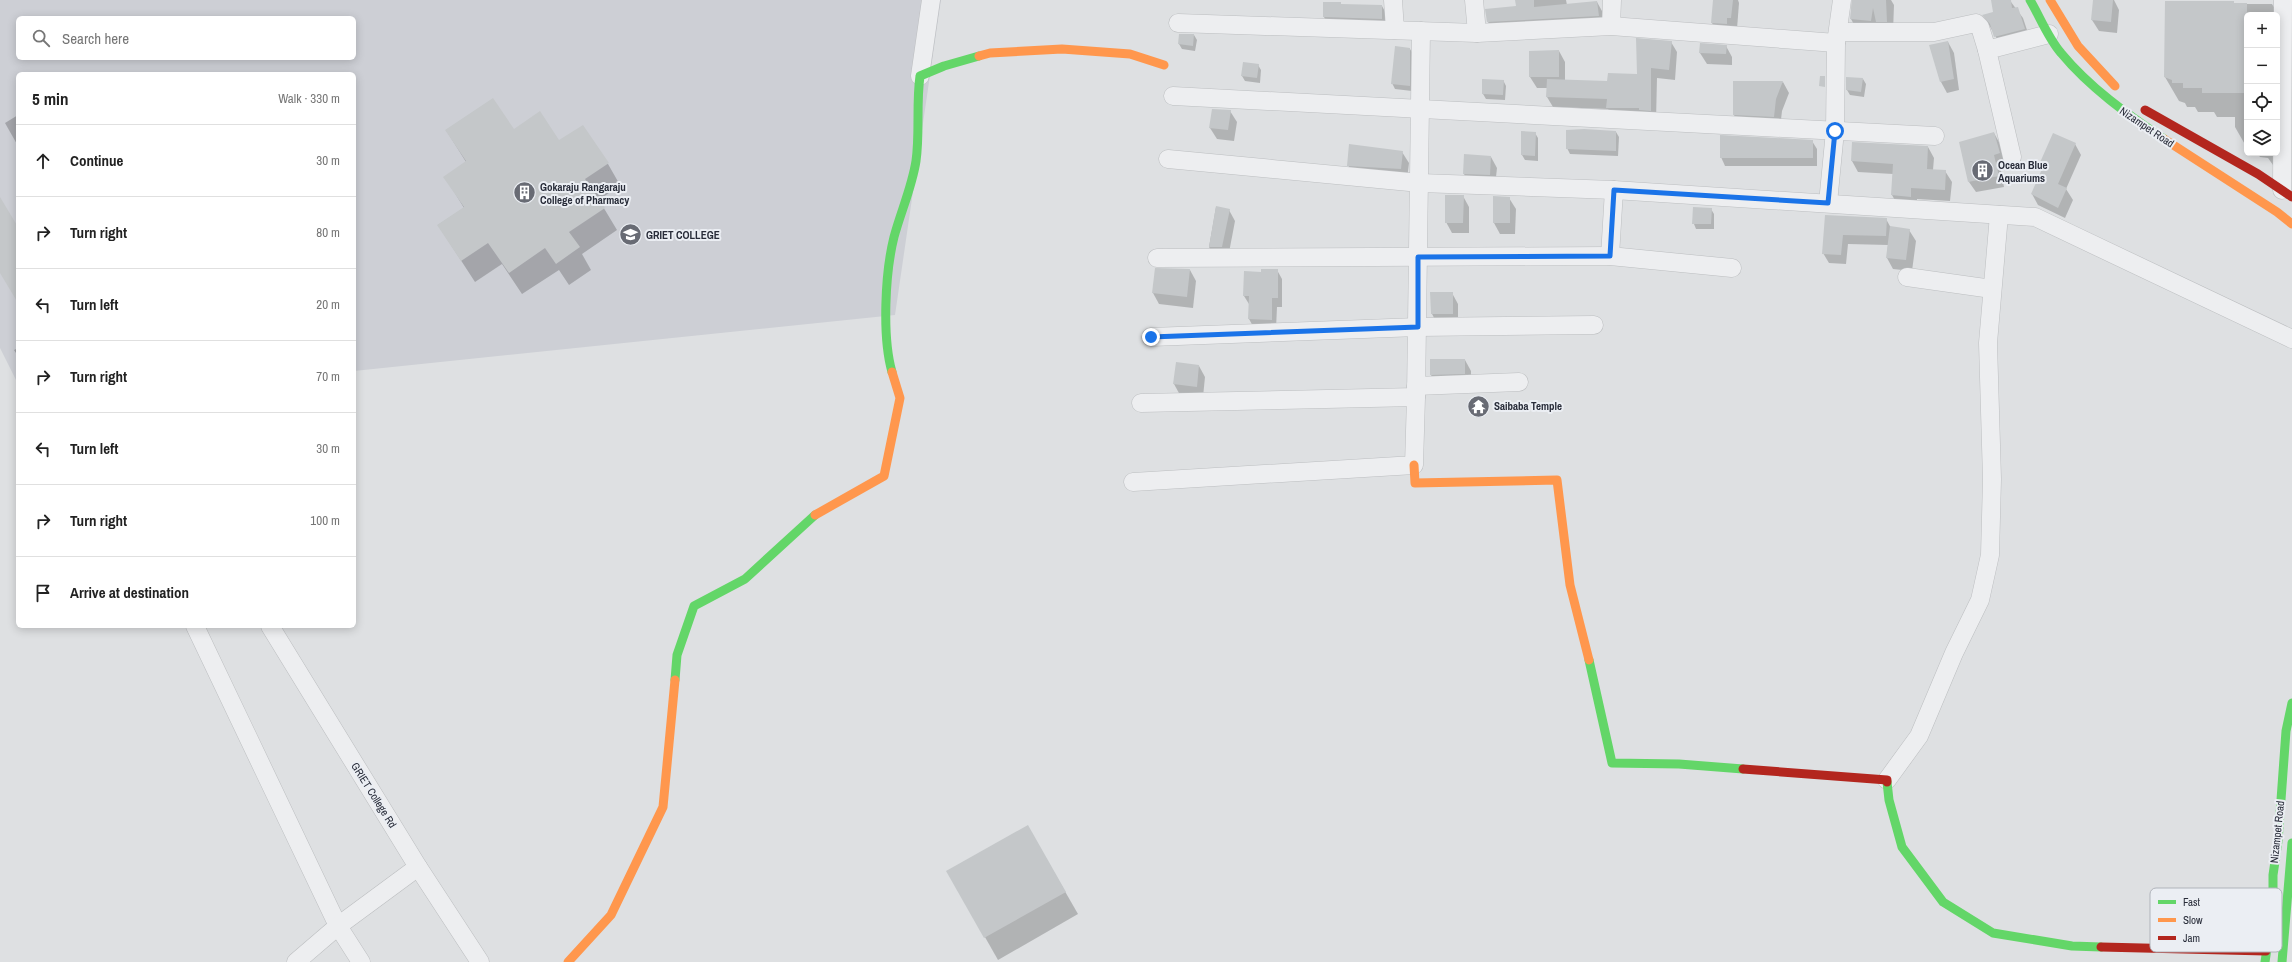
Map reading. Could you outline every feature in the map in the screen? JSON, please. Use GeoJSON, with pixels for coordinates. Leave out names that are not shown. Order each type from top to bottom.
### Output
{"type":"FeatureCollection","features":[{"type":"Feature","properties":{"kind":"street"},"geometry":{"type":"LineString","coordinates":[[568,962],[610,915],[663,807],[677,655],[694,606],[745,579],[818,512],[884,476],[900,398],[889,361],[884,307],[894,238],[908,194],[916,160],[917,98],[931,0]]}},
{"type":"Feature","properties":{"kind":"street"},"geometry":{"type":"LineString","coordinates":[[1393,0],[1395,30]]}},
{"type":"Feature","properties":{"kind":"street"},"geometry":{"type":"LineString","coordinates":[[1474,0],[1476,33]]}},
{"type":"Feature","properties":{"kind":"street"},"geometry":{"type":"LineString","coordinates":[[1611,26],[1612,0]]}},
{"type":"Feature","properties":{"kind":"street"},"geometry":{"type":"LineString","coordinates":[[1828,203],[1835,131],[1837,38],[1842,0]]}},
{"type":"Feature","properties":{"kind":"street","name":"Nizampet Road"},"geometry":{"type":"LineString","coordinates":[[2030,0],[2060,52],[2088,82],[2126,114],[2277,212],[2292,224]]}},
{"type":"Feature","properties":{"kind":"street","name":"Nizampet Road"},"geometry":{"type":"LineString","coordinates":[[2050,0],[2077,47],[2100,73],[2122,92]]}},
{"type":"Feature","properties":{"kind":"street"},"geometry":{"type":"LineString","coordinates":[[2283,0],[2287,92],[2287,194]]}},
{"type":"Feature","properties":{"kind":"street"},"geometry":{"type":"LineString","coordinates":[[1178,23],[1476,33],[1611,26],[1837,38],[1934,32],[1976,23],[1980,27],[2012,157]]}},
{"type":"Feature","properties":{"kind":"street"},"geometry":{"type":"LineString","coordinates":[[1421,31],[1418,327],[1414,465],[1415,483],[1557,480],[1570,585],[1597,690],[1612,763],[1679,764],[1887,780]]}},
{"type":"Feature","properties":{"kind":"street"},"geometry":{"type":"LineString","coordinates":[[1986,50],[2049,34]]}},
{"type":"Feature","properties":{"kind":"street"},"geometry":{"type":"LineString","coordinates":[[920,76],[944,66],[990,53],[1062,49],[1130,54],[1164,65]]}},
{"type":"Feature","properties":{"kind":"street"},"geometry":{"type":"LineString","coordinates":[[1173,96],[1935,136]]}},
{"type":"Feature","properties":{"kind":"street","name":"Nizampet Road"},"geometry":{"type":"LineString","coordinates":[[2139,107],[2258,174],[2287,194]]}},
{"type":"Feature","properties":{"kind":"street"},"geometry":{"type":"LineString","coordinates":[[1168,159],[1420,183],[1614,190],[2035,217],[2292,339]]}},
{"type":"Feature","properties":{"kind":"street"},"geometry":{"type":"LineString","coordinates":[[1610,256],[1614,190]]}},
{"type":"Feature","properties":{"kind":"street"},"geometry":{"type":"LineString","coordinates":[[1999,215],[1988,343],[1992,478],[1988,563],[1980,600],[1954,653],[1919,736],[1887,780],[1890,800],[1902,847],[1943,902],[1993,933],[2072,946],[2150,948]]}},
{"type":"Feature","properties":{"kind":"street"},"geometry":{"type":"LineString","coordinates":[[1157,258],[1610,256],[1732,268]]}},
{"type":"Feature","properties":{"kind":"street"},"geometry":{"type":"LineString","coordinates":[[1907,277],[1992,289]]}},
{"type":"Feature","properties":{"kind":"street"},"geometry":{"type":"LineString","coordinates":[[1151,337],[1418,327],[1594,325]]}},
{"type":"Feature","properties":{"kind":"street"},"geometry":{"type":"LineString","coordinates":[[1141,403],[1416,391],[1519,382]]}},
{"type":"Feature","properties":{"kind":"street"},"geometry":{"type":"LineString","coordinates":[[1133,482],[1414,465]]}},
{"type":"Feature","properties":{"kind":"street"},"geometry":{"type":"LineString","coordinates":[[196,628],[338,926],[361,962]]}},
{"type":"Feature","properties":{"kind":"street","name":"GRIET College Rd"},"geometry":{"type":"LineString","coordinates":[[271,628],[418,866],[480,962]]}},
{"type":"Feature","properties":{"kind":"street","name":"Nizampet Road"},"geometry":{"type":"LineString","coordinates":[[2275,888],[2273,875],[2278,841],[2286,731],[2292,703]]}},
{"type":"Feature","properties":{"kind":"street"},"geometry":{"type":"LineString","coordinates":[[2273,875],[2292,849]]}},
{"type":"Feature","properties":{"kind":"street","name":"Nizampet Road"},"geometry":{"type":"LineString","coordinates":[[2282,916],[2290,890],[2292,849]]}},
{"type":"Feature","properties":{"kind":"street"},"geometry":{"type":"LineString","coordinates":[[296,962],[338,926],[418,866]]}},
{"type":"Feature","properties":{"kind":"street"},"geometry":{"type":"LineString","coordinates":[[2282,916],[2290,890]]}},
{"type":"Feature","properties":{"kind":"street","name":"Nizampet Road"},"geometry":{"type":"LineString","coordinates":[[2265,962],[2266,952]]}},
{"type":"Feature","properties":{"kind":"street","name":"Nizampet Road"},"geometry":{"type":"LineString","coordinates":[[2282,952],[2282,962]]}},
{"type":"Feature","properties":{"kind":"shaded area","name":"GRIET COLLEGE"},"geometry":{"type":"Polygon","coordinates":[[[0,0],[941,0],[895,315],[356,371],[356,72],[16,72],[16,380],[0,348],[0,0]]]}},
{"type":"Feature","properties":{"kind":"building"},"geometry":{"type":"Polygon","coordinates":[[[1515,0],[1534,0],[1534,7],[1597,1],[1599,16],[1487,22],[1485,9],[1516,6],[1515,0]]]}},
{"type":"Feature","properties":{"kind":"building"},"geometry":{"type":"Polygon","coordinates":[[[1713,0],[1733,0],[1731,18],[1727,18],[1727,24],[1711,23],[1713,0]]]}},
{"type":"Feature","properties":{"kind":"building"},"geometry":{"type":"Polygon","coordinates":[[[1852,0],[1886,0],[1887,22],[1876,22],[1873,8],[1871,21],[1850,19],[1852,0]]]}},
{"type":"Feature","properties":{"kind":"building"},"geometry":{"type":"Polygon","coordinates":[[[1991,0],[2011,0],[2012,8],[2018,7],[2025,29],[1994,37],[1990,24],[1982,15],[1993,12],[1991,0]]]}},
{"type":"Feature","properties":{"kind":"building"},"geometry":{"type":"Polygon","coordinates":[[[2093,0],[2113,0],[2111,22],[2091,20],[2093,0]]]}},
{"type":"Feature","properties":{"kind":"building"},"geometry":{"type":"Polygon","coordinates":[[[2165,1],[2234,1],[2234,3],[2247,3],[2247,12],[2244,12],[2244,93],[2202,93],[2202,88],[2183,88],[2183,83],[2172,83],[2172,80],[2164,77],[2165,1]]]}},
{"type":"Feature","properties":{"kind":"building"},"geometry":{"type":"Polygon","coordinates":[[[1323,2],[1382,5],[1382,19],[1323,17],[1323,2]]]}},
{"type":"Feature","properties":{"kind":"building"},"geometry":{"type":"Polygon","coordinates":[[[1179,34],[1194,34],[1193,46],[1178,44],[1179,34]]]}},
{"type":"Feature","properties":{"kind":"building"},"geometry":{"type":"Polygon","coordinates":[[[1636,38],[1672,41],[1669,70],[1651,68],[1651,111],[1639,110],[1639,108],[1606,108],[1607,99],[1546,97],[1547,79],[1607,81],[1608,73],[1637,74],[1636,38]]]}},
{"type":"Feature","properties":{"kind":"building"},"geometry":{"type":"Polygon","coordinates":[[[1948,41],[1954,79],[1940,82],[1929,45],[1948,41]]]}},
{"type":"Feature","properties":{"kind":"building"},"geometry":{"type":"Polygon","coordinates":[[[1700,43],[1727,45],[1726,54],[1699,53],[1700,43]]]}},
{"type":"Feature","properties":{"kind":"building"},"geometry":{"type":"Polygon","coordinates":[[[1395,46],[1410,48],[1410,86],[1391,84],[1395,46]]]}},
{"type":"Feature","properties":{"kind":"building"},"geometry":{"type":"Polygon","coordinates":[[[1559,50],[1559,77],[1529,77],[1529,51],[1559,50]]]}},
{"type":"Feature","properties":{"kind":"building"},"geometry":{"type":"Polygon","coordinates":[[[1243,62],[1259,64],[1257,78],[1241,76],[1243,62]]]}},
{"type":"Feature","properties":{"kind":"building"},"geometry":{"type":"Polygon","coordinates":[[[1820,76],[1825,76],[1825,87],[1819,86],[1820,76]]]}},
{"type":"Feature","properties":{"kind":"building"},"geometry":{"type":"Polygon","coordinates":[[[1846,77],[1863,78],[1861,92],[1846,90],[1846,77]]]}},
{"type":"Feature","properties":{"kind":"building"},"geometry":{"type":"Polygon","coordinates":[[[1482,79],[1504,80],[1503,95],[1482,94],[1482,79]]]}},
{"type":"Feature","properties":{"kind":"building"},"geometry":{"type":"Polygon","coordinates":[[[1733,81],[1783,81],[1776,99],[1774,117],[1733,115],[1733,81]]]}},
{"type":"Feature","properties":{"kind":"building","name":"Gokaraju Rangaraju College of Pharmacy"},"geometry":{"type":"Polygon","coordinates":[[[493,98],[514,129],[540,111],[559,140],[583,125],[609,163],[585,179],[605,208],[569,232],[580,247],[556,264],[545,248],[509,273],[488,243],[461,261],[437,225],[464,207],[443,177],[466,161],[445,130],[493,98]]]}},
{"type":"Feature","properties":{"kind":"building"},"geometry":{"type":"Polygon","coordinates":[[[1212,109],[1231,110],[1228,130],[1209,128],[1212,109]]]}},
{"type":"Feature","properties":{"kind":"building"},"geometry":{"type":"Polygon","coordinates":[[[1584,129],[1616,131],[1616,151],[1566,149],[1566,130],[1584,129]]]}},
{"type":"Feature","properties":{"kind":"building"},"geometry":{"type":"Polygon","coordinates":[[[1521,131],[1536,132],[1535,156],[1521,155],[1521,131]]]}},
{"type":"Feature","properties":{"kind":"building"},"geometry":{"type":"Polygon","coordinates":[[[1994,132],[2000,153],[1994,155],[1999,176],[1968,182],[1959,142],[1994,132]]]}},
{"type":"Feature","properties":{"kind":"building"},"geometry":{"type":"Polygon","coordinates":[[[2053,133],[2076,143],[2058,184],[2067,188],[2058,208],[2031,194],[2042,169],[2038,167],[2053,133]]]}},
{"type":"Feature","properties":{"kind":"building"},"geometry":{"type":"Polygon","coordinates":[[[1720,135],[1813,140],[1813,158],[1720,158],[1720,135]]]}},
{"type":"Feature","properties":{"kind":"building"},"geometry":{"type":"Polygon","coordinates":[[[1852,142],[1928,146],[1927,169],[1946,170],[1945,190],[1911,188],[1911,197],[1891,195],[1893,164],[1851,161],[1852,142]]]}},
{"type":"Feature","properties":{"kind":"building"},"geometry":{"type":"Polygon","coordinates":[[[1349,144],[1403,151],[1401,169],[1347,166],[1349,144]]]}},
{"type":"Feature","properties":{"kind":"building"},"geometry":{"type":"Polygon","coordinates":[[[1464,154],[1491,156],[1490,175],[1463,174],[1464,154]]]}},
{"type":"Feature","properties":{"kind":"building"},"geometry":{"type":"Polygon","coordinates":[[[1445,195],[1464,195],[1463,223],[1445,223],[1445,195]]]}},
{"type":"Feature","properties":{"kind":"building"},"geometry":{"type":"Polygon","coordinates":[[[1493,196],[1510,197],[1510,223],[1493,223],[1493,196]]]}},
{"type":"Feature","properties":{"kind":"building"},"geometry":{"type":"Polygon","coordinates":[[[0,197],[16,224],[16,300],[0,273],[0,197]]]}},
{"type":"Feature","properties":{"kind":"building"},"geometry":{"type":"Polygon","coordinates":[[[1216,206],[1230,209],[1222,247],[1209,247],[1216,206]]]}},
{"type":"Feature","properties":{"kind":"building"},"geometry":{"type":"Polygon","coordinates":[[[1693,207],[1712,208],[1711,224],[1692,224],[1693,207]]]}},
{"type":"Feature","properties":{"kind":"building"},"geometry":{"type":"Polygon","coordinates":[[[1825,215],[1887,218],[1886,236],[1843,235],[1841,255],[1822,254],[1825,215]]]}},
{"type":"Feature","properties":{"kind":"building"},"geometry":{"type":"Polygon","coordinates":[[[1890,226],[1910,229],[1906,260],[1886,258],[1890,226]]]}},
{"type":"Feature","properties":{"kind":"building"},"geometry":{"type":"Polygon","coordinates":[[[1155,268],[1190,269],[1187,297],[1152,293],[1155,268]]]}},
{"type":"Feature","properties":{"kind":"building"},"geometry":{"type":"Polygon","coordinates":[[[1261,269],[1278,269],[1278,298],[1272,298],[1272,320],[1248,319],[1249,296],[1243,296],[1244,271],[1261,272],[1261,269]]]}},
{"type":"Feature","properties":{"kind":"building"},"geometry":{"type":"Polygon","coordinates":[[[1430,292],[1453,292],[1453,314],[1431,314],[1430,292]]]}},
{"type":"Feature","properties":{"kind":"building"},"geometry":{"type":"Polygon","coordinates":[[[1430,359],[1465,359],[1465,374],[1430,375],[1430,359]]]}},
{"type":"Feature","properties":{"kind":"building"},"geometry":{"type":"Polygon","coordinates":[[[1176,362],[1199,365],[1197,387],[1173,384],[1176,362]]]}},
{"type":"Feature","properties":{"kind":"building"},"geometry":{"type":"Polygon","coordinates":[[[1028,825],[1066,892],[984,938],[946,871],[1028,825]]]}},
{"type":"Feature","properties":{"kind":"traffic: fast"},"geometry":{"type":"LineString","coordinates":[[2030,0],[2052,41],[2072,66],[2110,100],[2164,139]]}},
{"type":"Feature","properties":{"kind":"traffic: fast"},"geometry":{"type":"LineString","coordinates":[[892,372],[889,358],[886,323],[888,268],[894,237],[912,180],[916,161],[920,76],[944,66],[979,56]]}},
{"type":"Feature","properties":{"kind":"traffic: fast"},"geometry":{"type":"LineString","coordinates":[[675,680],[677,655],[694,606],[745,579],[815,515]]}},
{"type":"Feature","properties":{"kind":"traffic: fast"},"geometry":{"type":"LineString","coordinates":[[1589,660],[1612,763],[1679,764],[1743,769]]}},
{"type":"Feature","properties":{"kind":"traffic: fast"},"geometry":{"type":"LineString","coordinates":[[2273,888],[2286,731],[2292,703]]}},
{"type":"Feature","properties":{"kind":"traffic: fast"},"geometry":{"type":"LineString","coordinates":[[1887,782],[1889,800],[1902,847],[1943,902],[1993,933],[2072,946],[2101,947]]}},
{"type":"Feature","properties":{"kind":"traffic: fast"},"geometry":{"type":"LineString","coordinates":[[2282,962],[2292,843]]}},
{"type":"Feature","properties":{"kind":"traffic: fast"},"geometry":{"type":"LineString","coordinates":[[2265,962],[2266,952]]}},
{"type":"Feature","properties":{"kind":"traffic: slow"},"geometry":{"type":"LineString","coordinates":[[2050,0],[2078,46],[2115,86]]}},
{"type":"Feature","properties":{"kind":"traffic: slow"},"geometry":{"type":"LineString","coordinates":[[979,56],[990,53],[1062,49],[1130,54],[1164,65]]}},
{"type":"Feature","properties":{"kind":"traffic: slow"},"geometry":{"type":"LineString","coordinates":[[2164,139],[2277,212],[2292,224]]}},
{"type":"Feature","properties":{"kind":"traffic: slow"},"geometry":{"type":"LineString","coordinates":[[815,515],[884,476],[900,398],[892,372]]}},
{"type":"Feature","properties":{"kind":"traffic: slow"},"geometry":{"type":"LineString","coordinates":[[1414,465],[1415,483],[1557,480],[1570,585],[1589,660]]}},
{"type":"Feature","properties":{"kind":"traffic: slow"},"geometry":{"type":"LineString","coordinates":[[568,962],[611,915],[663,807],[675,680]]}},
{"type":"Feature","properties":{"kind":"traffic: jam"},"geometry":{"type":"LineString","coordinates":[[2145,110],[2258,174],[2292,197]]}},
{"type":"Feature","properties":{"kind":"traffic: jam"},"geometry":{"type":"LineString","coordinates":[[1743,769],[1887,780],[1887,782]]}},
{"type":"Feature","properties":{"kind":"traffic: jam"},"geometry":{"type":"LineString","coordinates":[[2101,947],[2150,948]]}},
{"type":"Feature","properties":{"kind":"place","name":"Ocean Blue Aquariums"},"geometry":{"type":"Point","coordinates":[1982,171]}},
{"type":"Feature","properties":{"kind":"place","name":"Gokaraju Rangaraju College of Pharmacy"},"geometry":{"type":"Point","coordinates":[525,193]}},
{"type":"Feature","properties":{"kind":"place","name":"GRIET COLLEGE"},"geometry":{"type":"Point","coordinates":[630,235]}},
{"type":"Feature","properties":{"kind":"place","name":"Saibaba Temple"},"geometry":{"type":"Point","coordinates":[1479,406]}},
{"type":"Feature","properties":{"kind":"route"},"geometry":{"type":"LineString","coordinates":[[1151,337],[1418,327],[1418,257],[1610,256],[1614,190],[1828,203],[1835,131]]}}]}
